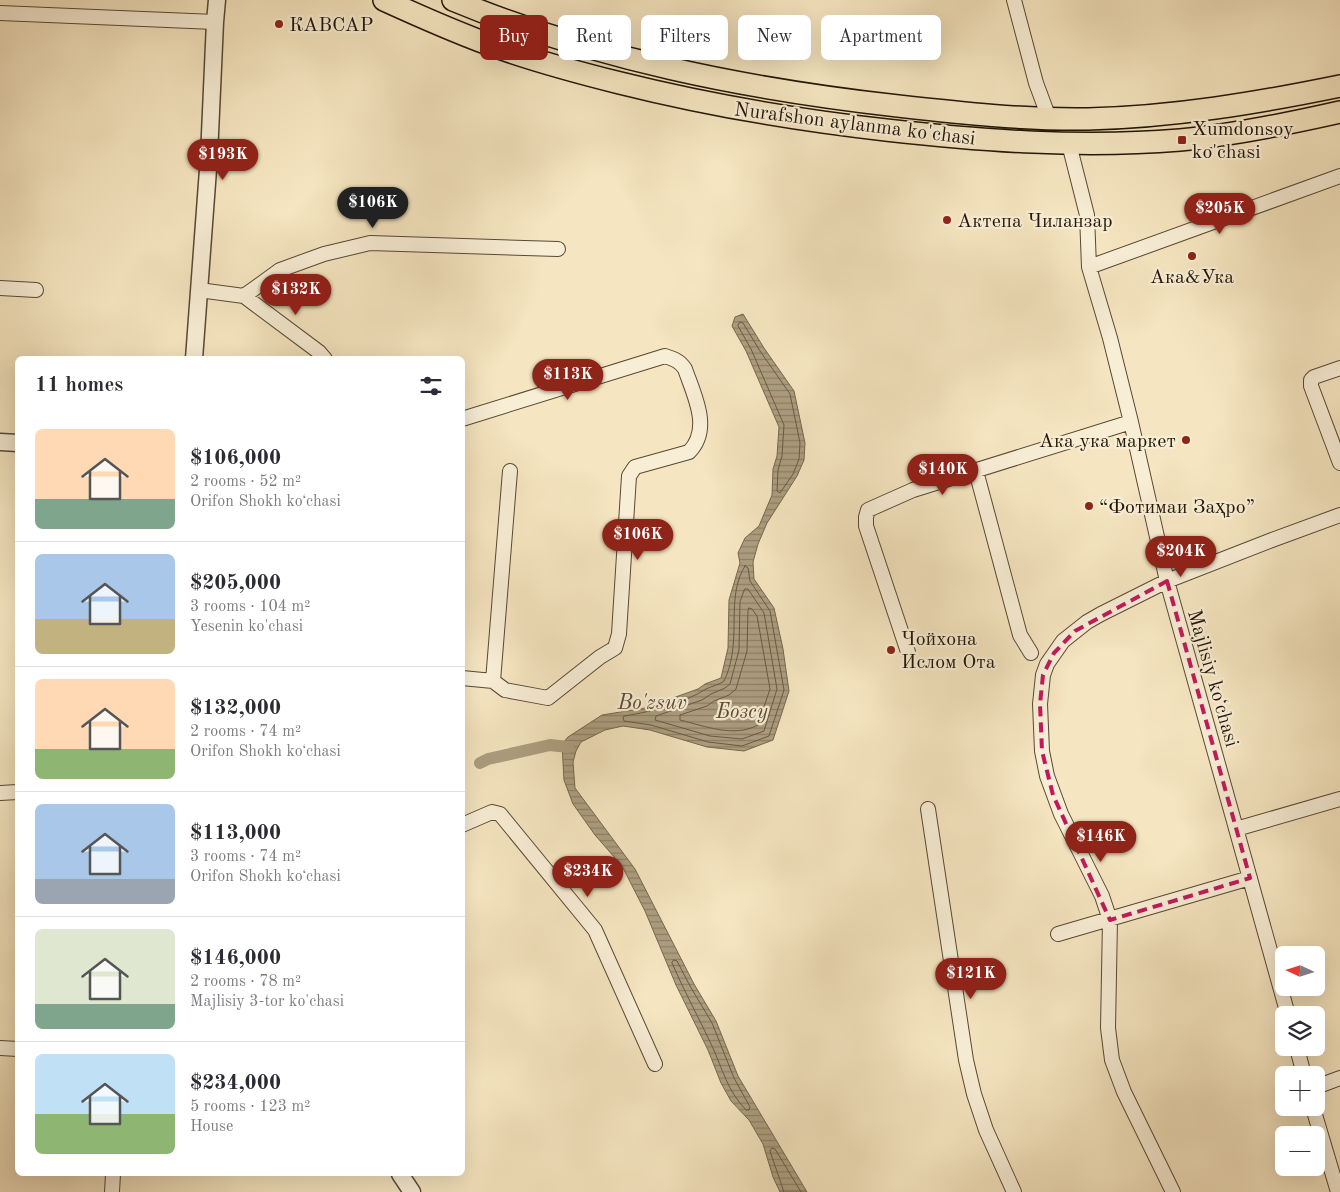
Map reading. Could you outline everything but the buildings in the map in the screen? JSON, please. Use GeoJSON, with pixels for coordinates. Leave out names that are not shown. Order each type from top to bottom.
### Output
{"type":"FeatureCollection","features":[{"type":"Feature","properties":{"kind":"main road","name":"Nurafshon aylanma ko'chasi"},"geometry":{"type":"LineString","coordinates":[[384,0],[480,40]]}},
{"type":"Feature","properties":{"kind":"main road","name":"Nurafshon aylanma ko'chasi"},"geometry":{"type":"LineString","coordinates":[[453,0],[493,15]]}},
{"type":"Feature","properties":{"kind":"main road","name":"Nurafshon aylanma ko'chasi"},"geometry":{"type":"LineString","coordinates":[[548,35],[631,59],[787,92],[932,110],[1021,118],[1088,119],[1238,106],[1340,86]]}},
{"type":"Feature","properties":{"kind":"main road","name":"Nurafshon aylanma ko'chasi"},"geometry":{"type":"LineString","coordinates":[[536,60],[563,69],[666,94],[784,116],[944,137],[1069,144],[1182,140],[1242,132],[1340,112]]}},
{"type":"Feature","properties":{"kind":"main road"},"geometry":{"type":"LineString","coordinates":[[784,116],[780,110],[779,103],[781,97],[787,92]]}},
{"type":"Feature","properties":{"kind":"main road"},"geometry":{"type":"LineString","coordinates":[[1238,106],[1244,110],[1247,118],[1242,132]]}},
{"type":"Feature","properties":{"kind":"street"},"geometry":{"type":"LineString","coordinates":[[194,356],[209,156],[217,0]]}},
{"type":"Feature","properties":{"kind":"street"},"geometry":{"type":"LineString","coordinates":[[1014,0],[1036,83],[1049,118]]}},
{"type":"Feature","properties":{"kind":"street"},"geometry":{"type":"LineString","coordinates":[[0,13],[215,22]]}},
{"type":"Feature","properties":{"kind":"street","name":"Majlisiy koʻchasi"},"geometry":{"type":"LineString","coordinates":[[1069,144],[1087,215],[1089,266],[1110,338],[1131,422],[1167,581],[1286,1006]]}},
{"type":"Feature","properties":{"kind":"street"},"geometry":{"type":"LineString","coordinates":[[1089,266],[1340,176]]}},
{"type":"Feature","properties":{"kind":"street"},"geometry":{"type":"LineString","coordinates":[[244,296],[280,270],[324,254],[370,243],[558,249]]}},
{"type":"Feature","properties":{"kind":"street"},"geometry":{"type":"LineString","coordinates":[[0,288],[36,290]]}},
{"type":"Feature","properties":{"kind":"street"},"geometry":{"type":"LineString","coordinates":[[199,290],[244,296],[322,356]]}},
{"type":"Feature","properties":{"kind":"street"},"geometry":{"type":"LineString","coordinates":[[465,418],[665,356],[675,359],[682,364],[702,422],[695,446],[689,452],[635,467],[629,476],[619,634],[615,648],[600,657],[548,698],[505,690],[493,681],[465,678]]}},
{"type":"Feature","properties":{"kind":"street"},"geometry":{"type":"LineString","coordinates":[[1340,368],[1314,377],[1311,380],[1311,386],[1340,463]]}},
{"type":"Feature","properties":{"kind":"street"},"geometry":{"type":"LineString","coordinates":[[908,652],[866,526],[868,510],[913,490],[1131,422]]}},
{"type":"Feature","properties":{"kind":"street"},"geometry":{"type":"LineString","coordinates":[[0,442],[15,442]]}},
{"type":"Feature","properties":{"kind":"street"},"geometry":{"type":"LineString","coordinates":[[493,681],[510,471]]}},
{"type":"Feature","properties":{"kind":"street"},"geometry":{"type":"LineString","coordinates":[[976,471],[1020,635],[1031,653]]}},
{"type":"Feature","properties":{"kind":"street"},"geometry":{"type":"LineString","coordinates":[[1173,1192],[1124,1092],[1112,1060],[1108,1028],[1110,920],[1102,896],[1060,814],[1047,776],[1041,742],[1040,704],[1043,675],[1047,664],[1063,641],[1087,622],[1167,581],[1340,515]]}},
{"type":"Feature","properties":{"kind":"street"},"geometry":{"type":"LineString","coordinates":[[0,793],[15,792]]}},
{"type":"Feature","properties":{"kind":"street"},"geometry":{"type":"LineString","coordinates":[[1236,829],[1340,799]]}},
{"type":"Feature","properties":{"kind":"street"},"geometry":{"type":"LineString","coordinates":[[928,809],[966,1060],[974,1094],[986,1130],[1014,1192]]}},
{"type":"Feature","properties":{"kind":"street"},"geometry":{"type":"LineString","coordinates":[[465,824],[492,812],[500,814],[596,930],[655,1064]]}},
{"type":"Feature","properties":{"kind":"street"},"geometry":{"type":"LineString","coordinates":[[1058,934],[1250,878]]}},
{"type":"Feature","properties":{"kind":"street"},"geometry":{"type":"LineString","coordinates":[[0,1048],[15,1049]]}},
{"type":"Feature","properties":{"kind":"street"},"geometry":{"type":"LineString","coordinates":[[1325,1084],[1340,1078]]}},
{"type":"Feature","properties":{"kind":"street"},"geometry":{"type":"LineString","coordinates":[[1315,1116],[1338,1192]]}},
{"type":"Feature","properties":{"kind":"street"},"geometry":{"type":"LineString","coordinates":[[112,1192],[113,1176]]}},
{"type":"Feature","properties":{"kind":"street"},"geometry":{"type":"LineString","coordinates":[[401,1176],[412,1192]]}},
{"type":"Feature","properties":{"kind":"highlighted area"},"geometry":{"type":"Polygon","coordinates":[[[1167,581],[1250,878],[1110,920],[1053,795],[1042,751],[1040,704],[1043,675],[1054,653],[1075,631],[1167,581]]]}},
{"type":"Feature","properties":{"kind":"water","name":"Бозсу"},"geometry":{"type":"Polygon","coordinates":[[[743,314],[794,391],[805,443],[804,460],[797,476],[767,523],[753,562],[754,579],[774,608],[783,649],[789,691],[773,740],[744,751],[707,747],[650,730],[623,726],[605,730],[581,742],[573,762],[575,788],[635,869],[694,984],[716,1021],[738,1076],[807,1192],[780,1192],[773,1177],[763,1144],[749,1120],[731,1101],[721,1083],[708,1050],[676,985],[645,911],[622,866],[595,835],[573,804],[564,780],[562,744],[568,737],[602,715],[645,708],[698,689],[721,678],[728,648],[729,600],[740,563],[738,553],[745,538],[759,526],[772,495],[773,469],[777,456],[779,427],[746,351],[732,326],[735,317],[743,314]]]}},
{"type":"Feature","properties":{"kind":"waterway"},"geometry":{"type":"LineString","coordinates":[[480,763],[488,759],[550,745],[568,747]]}},
{"type":"Feature","properties":{"kind":"place","name":"КАВСАР"},"geometry":{"type":"Point","coordinates":[279,24]}},
{"type":"Feature","properties":{"kind":"place","name":"Xumdonsoy ko'chasi"},"geometry":{"type":"Point","coordinates":[1182,140]}},
{"type":"Feature","properties":{"kind":"place","name":"Актепа Чиланзар"},"geometry":{"type":"Point","coordinates":[947,220]}},
{"type":"Feature","properties":{"kind":"place","name":"Ака&Ука"},"geometry":{"type":"Point","coordinates":[1192,256]}},
{"type":"Feature","properties":{"kind":"place","name":"Ака ука маркет"},"geometry":{"type":"Point","coordinates":[1186,440]}},
{"type":"Feature","properties":{"kind":"place","name":"“Фотимаи Заҳро”"},"geometry":{"type":"Point","coordinates":[1089,506]}},
{"type":"Feature","properties":{"kind":"place","name":"Чойхона Ислом Ота"},"geometry":{"type":"Point","coordinates":[891,650]}},
{"type":"Feature","properties":{"kind":"water label","name":"Bo'zsuv"},"geometry":{"type":"Point","coordinates":[652,702]}}]}
